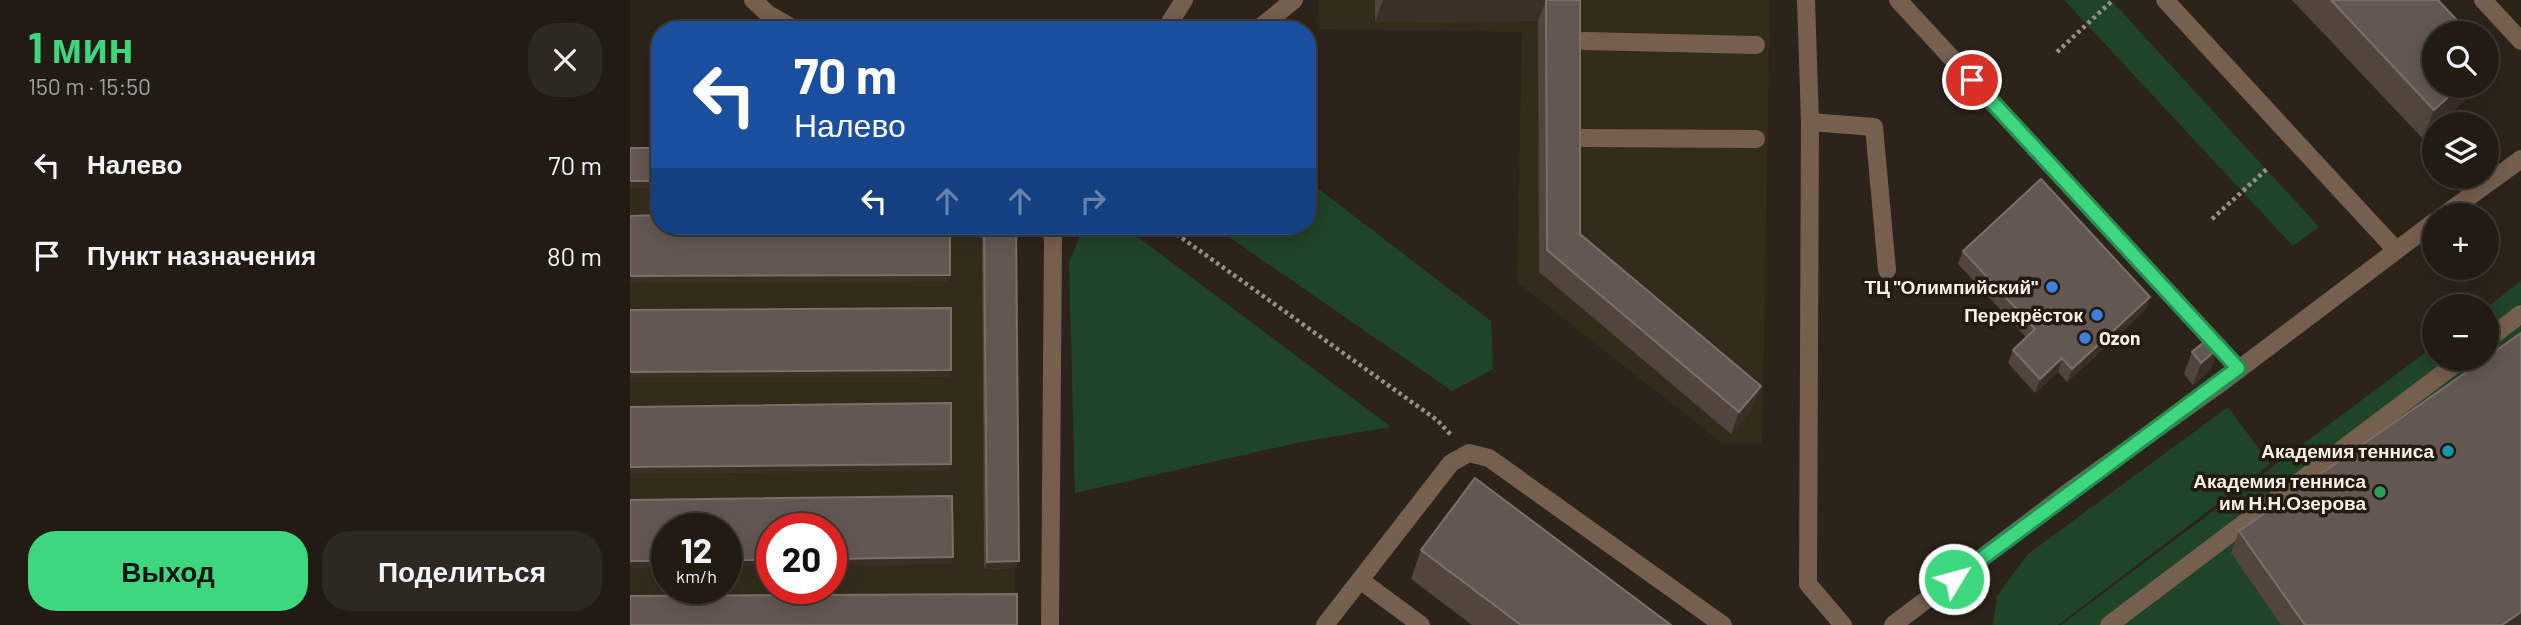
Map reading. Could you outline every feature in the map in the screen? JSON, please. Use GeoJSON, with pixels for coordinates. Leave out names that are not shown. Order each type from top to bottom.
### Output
{"type":"FeatureCollection","features":[{"type":"Feature","properties":{"kind":"street"},"geometry":{"type":"LineString","coordinates":[[753,0],[780,21]]}},
{"type":"Feature","properties":{"kind":"street"},"geometry":{"type":"LineString","coordinates":[[1171,21],[1184,0]]}},
{"type":"Feature","properties":{"kind":"street"},"geometry":{"type":"LineString","coordinates":[[1268,21],[1293,0]]}},
{"type":"Feature","properties":{"kind":"street"},"geometry":{"type":"LineString","coordinates":[[1806,0],[1810,122],[1808,584],[1843,625]]}},
{"type":"Feature","properties":{"kind":"street"},"geometry":{"type":"LineString","coordinates":[[1898,0],[2238,368]]}},
{"type":"Feature","properties":{"kind":"street"},"geometry":{"type":"LineString","coordinates":[[2165,0],[2396,250]]}},
{"type":"Feature","properties":{"kind":"street"},"geometry":{"type":"LineString","coordinates":[[2483,0],[2521,41]]}},
{"type":"Feature","properties":{"kind":"street"},"geometry":{"type":"LineString","coordinates":[[1584,41],[1756,45]]}},
{"type":"Feature","properties":{"kind":"street"},"geometry":{"type":"LineString","coordinates":[[1810,122],[1874,127],[1887,270]]}},
{"type":"Feature","properties":{"kind":"street"},"geometry":{"type":"LineString","coordinates":[[1583,138],[1756,139]]}},
{"type":"Feature","properties":{"kind":"street"},"geometry":{"type":"LineString","coordinates":[[2460,203],[2521,159]]}},
{"type":"Feature","properties":{"kind":"street"},"geometry":{"type":"LineString","coordinates":[[1893,625],[2422,231]]}},
{"type":"Feature","properties":{"kind":"street"},"geometry":{"type":"LineString","coordinates":[[1050,625],[1052,235]]}},
{"type":"Feature","properties":{"kind":"street"},"geometry":{"type":"LineString","coordinates":[[2499,331],[2521,314]]}},
{"type":"Feature","properties":{"kind":"street"},"geometry":{"type":"LineString","coordinates":[[2109,625],[2446,371]]}},
{"type":"Feature","properties":{"kind":"street"},"geometry":{"type":"LineString","coordinates":[[1325,625],[1451,463],[1469,453],[1489,458],[1723,625]]}},
{"type":"Feature","properties":{"kind":"street"},"geometry":{"type":"LineString","coordinates":[[1360,580],[1421,625]]}},
{"type":"Feature","properties":{"kind":"path"},"geometry":{"type":"LineString","coordinates":[[2057,52],[2113,0]]}},
{"type":"Feature","properties":{"kind":"path"},"geometry":{"type":"LineString","coordinates":[[2212,219],[2267,168]]}},
{"type":"Feature","properties":{"kind":"path"},"geometry":{"type":"LineString","coordinates":[[1178,235],[1437,420],[1469,453]]}},
{"type":"Feature","properties":{"kind":"shaded area"},"geometry":{"type":"Polygon","coordinates":[[[1319,0],[1770,0],[1762,443],[1722,443],[1517,282],[1522,32],[1319,29],[1319,0]]]}},
{"type":"Feature","properties":{"kind":"shaded area"},"geometry":{"type":"Polygon","coordinates":[[[630,155],[651,155],[651,235],[1013,235],[1015,625],[630,625],[630,155]]]}},
{"type":"Feature","properties":{"kind":"green space"},"geometry":{"type":"Polygon","coordinates":[[[2064,0],[2111,0],[2319,227],[2293,246],[2064,0]]]}},
{"type":"Feature","properties":{"kind":"green space"},"geometry":{"type":"Polygon","coordinates":[[[1316,187],[1491,321],[1493,369],[1452,391],[1226,235],[1316,235],[1316,187]]]}},
{"type":"Feature","properties":{"kind":"green space"},"geometry":{"type":"Polygon","coordinates":[[[1080,235],[1135,235],[1391,427],[1296,443],[1075,493],[1069,262],[1080,235]]]}},
{"type":"Feature","properties":{"kind":"green space","name":"Академия тенниса им Н.Н.Озерова"},"geometry":{"type":"Polygon","coordinates":[[[2521,281],[2521,625],[2061,625],[2422,355],[2422,371],[2499,371],[2499,298],[2521,281]]]}},
{"type":"Feature","properties":{"kind":"green space"},"geometry":{"type":"Polygon","coordinates":[[[2228,407],[2270,464],[2058,625],[1993,625],[1997,596],[2028,554],[2228,407]]]}},
{"type":"Feature","properties":{"kind":"building"},"geometry":{"type":"Polygon","coordinates":[[[1546,0],[1580,0],[1580,234],[1761,386],[1739,412],[1547,250],[1546,0]]]}},
{"type":"Feature","properties":{"kind":"building"},"geometry":{"type":"Polygon","coordinates":[[[2331,0],[2438,0],[2458,21],[2422,21],[2422,97],[2331,0]]]}},
{"type":"Feature","properties":{"kind":"building"},"geometry":{"type":"Polygon","coordinates":[[[2423,98],[2447,98],[2434,110],[2423,98]]]}},
{"type":"Feature","properties":{"kind":"building"},"geometry":{"type":"Polygon","coordinates":[[[630,148],[651,148],[651,181],[630,181],[630,148]]]}},
{"type":"Feature","properties":{"kind":"building","name":"ТЦ \"Олимпийский\""},"geometry":{"type":"Polygon","coordinates":[[[2041,179],[2150,297],[2072,369],[2062,358],[2040,379],[2013,350],[2035,329],[1963,251],[2041,179]]]}},
{"type":"Feature","properties":{"kind":"building"},"geometry":{"type":"Polygon","coordinates":[[[651,215],[651,235],[950,235],[950,275],[630,276],[630,216],[651,215]]]}},
{"type":"Feature","properties":{"kind":"building"},"geometry":{"type":"Polygon","coordinates":[[[984,235],[1016,235],[1019,561],[987,562],[984,235]]]}},
{"type":"Feature","properties":{"kind":"building"},"geometry":{"type":"Polygon","coordinates":[[[951,308],[951,370],[630,372],[630,310],[951,308]]]}},
{"type":"Feature","properties":{"kind":"building","name":"Академия тенниса им Н.Н.Озерова"},"geometry":{"type":"Polygon","coordinates":[[[2521,333],[2521,612],[2502,625],[2305,625],[2239,531],[2468,371],[2499,371],[2499,349],[2521,333]]]}},
{"type":"Feature","properties":{"kind":"building"},"geometry":{"type":"Polygon","coordinates":[[[2210,337],[2219,347],[2201,363],[2192,352],[2210,337]]]}},
{"type":"Feature","properties":{"kind":"building"},"geometry":{"type":"Polygon","coordinates":[[[951,403],[951,464],[630,467],[630,407],[951,403]]]}},
{"type":"Feature","properties":{"kind":"building"},"geometry":{"type":"Polygon","coordinates":[[[1475,478],[1671,625],[1521,625],[1421,550],[1475,478]]]}},
{"type":"Feature","properties":{"kind":"building"},"geometry":{"type":"Polygon","coordinates":[[[952,496],[953,557],[847,559],[847,513],[756,513],[756,560],[742,560],[742,513],[651,513],[651,561],[630,561],[630,500],[952,496]]]}},
{"type":"Feature","properties":{"kind":"building"},"geometry":{"type":"Polygon","coordinates":[[[1017,594],[1017,625],[630,625],[630,596],[651,596],[651,604],[742,604],[742,595],[756,595],[756,604],[847,604],[847,595],[1017,594]]]}},
{"type":"Feature","properties":{"kind":"place","name":"ТЦ \"Олимпийский\""},"geometry":{"type":"Point","coordinates":[2052,287]}},
{"type":"Feature","properties":{"kind":"place","name":"Перекрёсток"},"geometry":{"type":"Point","coordinates":[2097,315]}},
{"type":"Feature","properties":{"kind":"place","name":"Ozon"},"geometry":{"type":"Point","coordinates":[2085,338]}},
{"type":"Feature","properties":{"kind":"place","name":"Академия тенниса"},"geometry":{"type":"Point","coordinates":[2448,451]}},
{"type":"Feature","properties":{"kind":"place","name":"Академия тенниса им Н.Н.Озерова"},"geometry":{"type":"Point","coordinates":[2380,492]}},
{"type":"Feature","properties":{"kind":"route"},"geometry":{"type":"LineString","coordinates":[[1954,579],[2238,368],[1972,80]]}}]}
